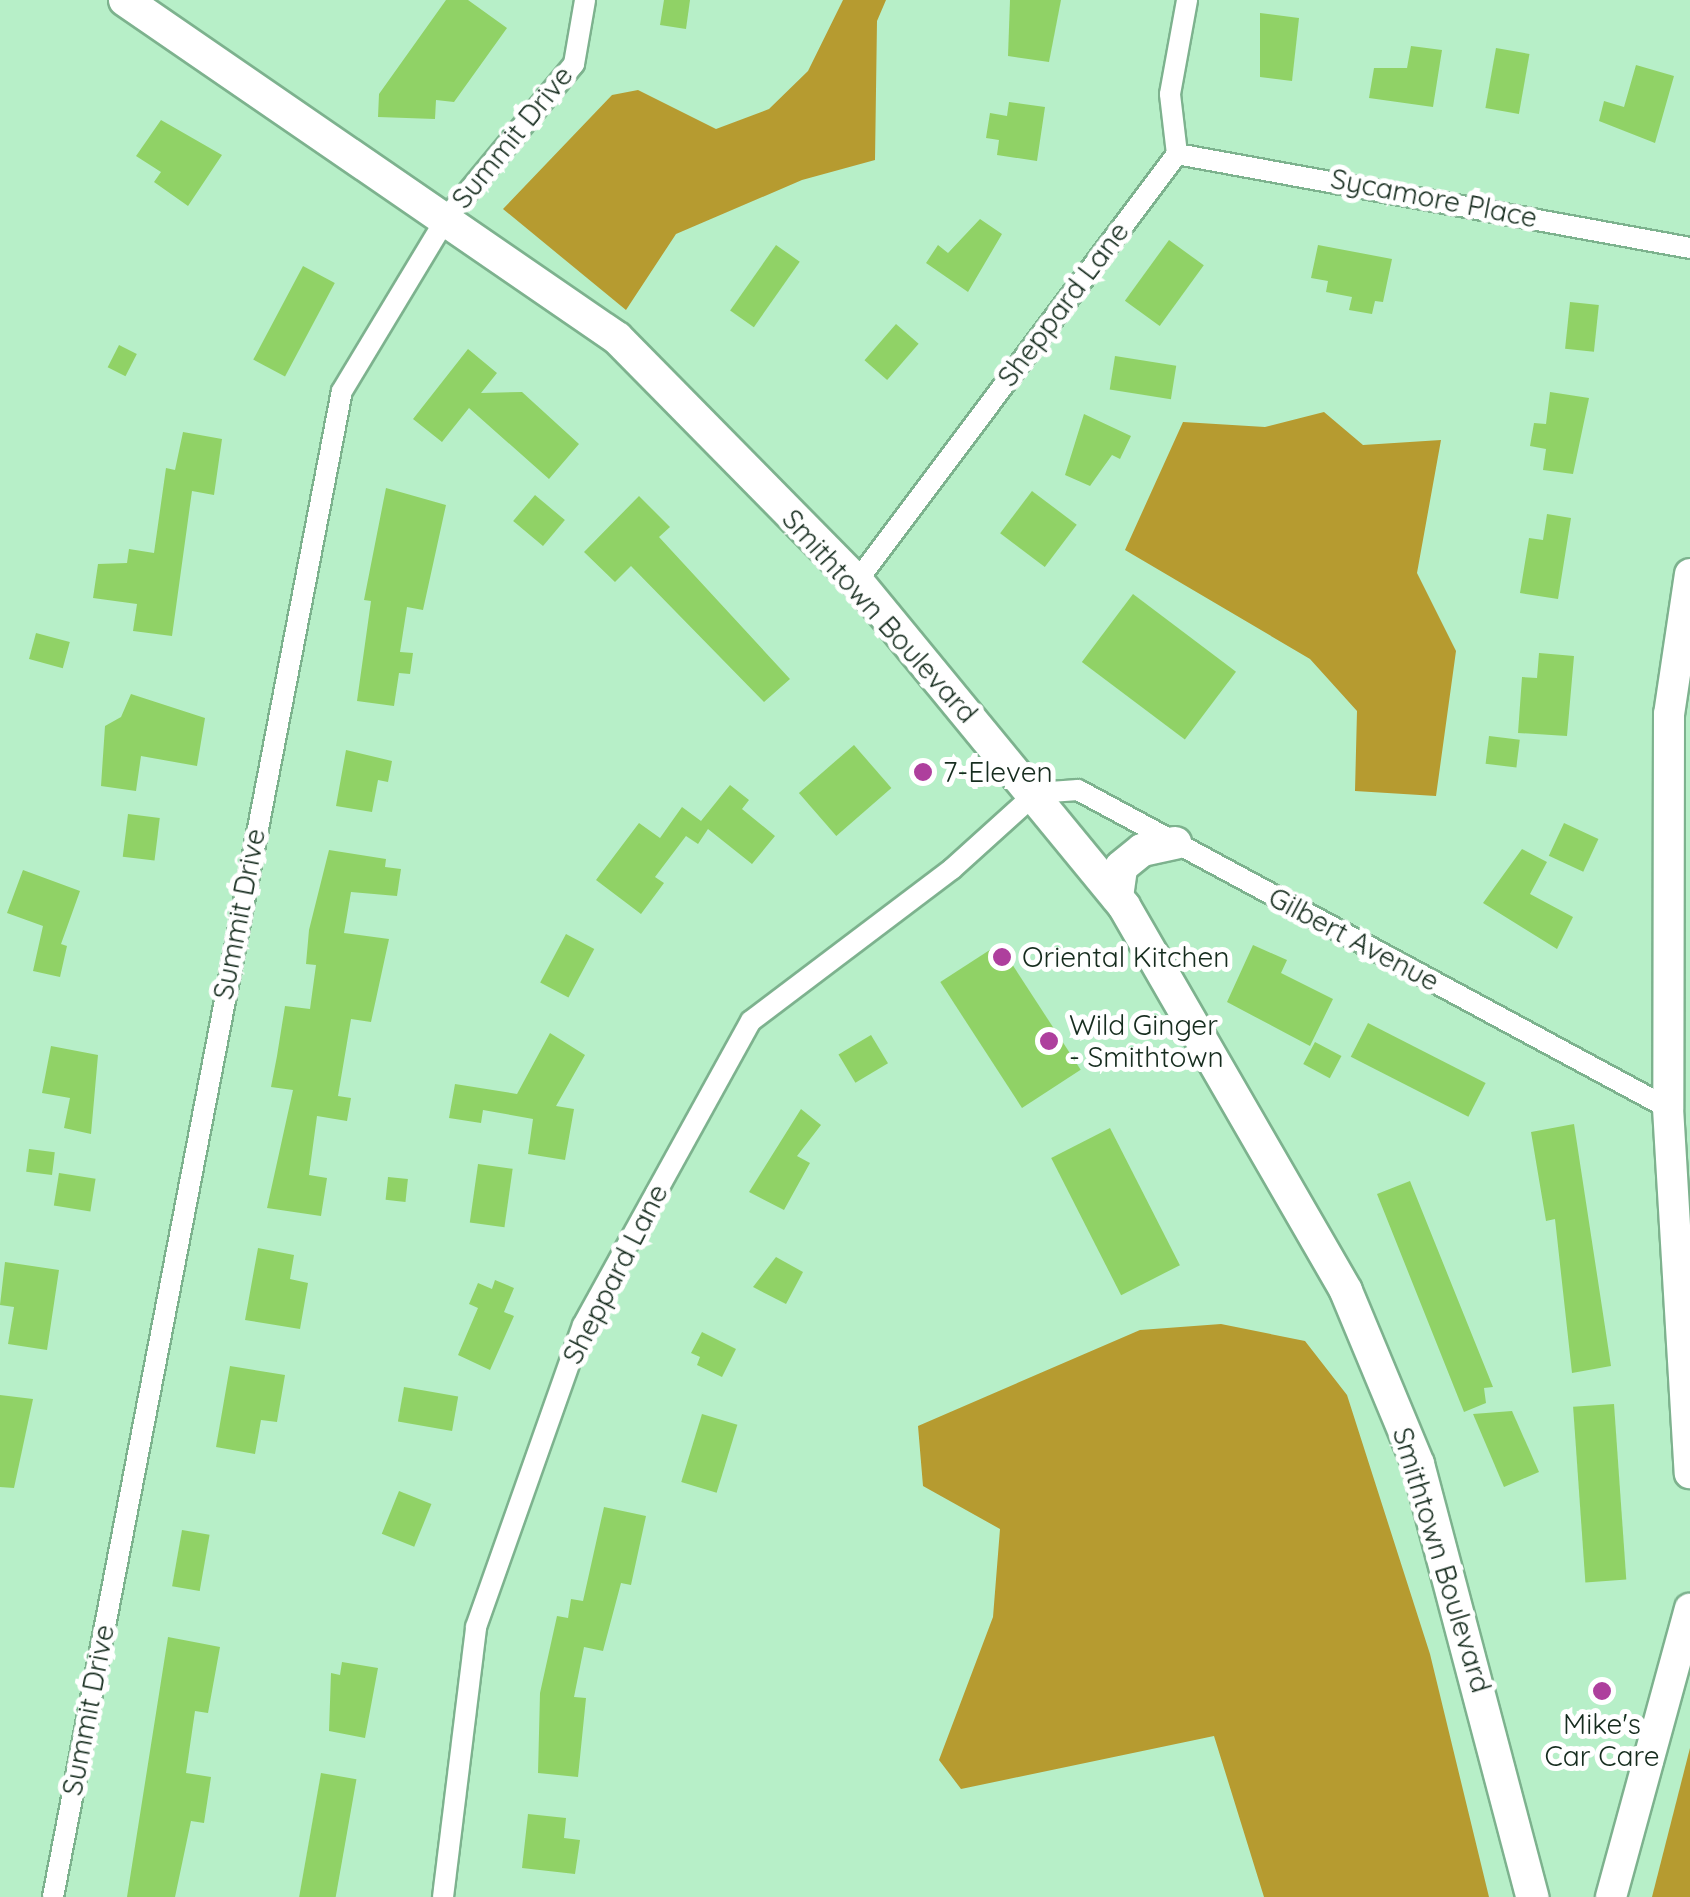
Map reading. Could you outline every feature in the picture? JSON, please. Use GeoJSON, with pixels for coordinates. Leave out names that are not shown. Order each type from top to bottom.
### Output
{"type":"FeatureCollection","features":[{"type":"Feature","properties":{"kind":"main road","name":"Smithtown Boulevard"},"geometry":{"type":"LineString","coordinates":[[125,0],[447,217],[617,338],[857,581],[1036,793],[1117,897],[1329,1260],[1397,1412],[1508,1781],[1532,1897]]}},
{"type":"Feature","properties":{"kind":"main road"},"geometry":{"type":"LineString","coordinates":[[1117,897],[1121,868],[1142,850],[1175,843]]}},
{"type":"Feature","properties":{"kind":"street","name":"Summit Drive"},"geometry":{"type":"LineString","coordinates":[[53,1897],[342,391],[447,217],[574,64],[585,0]]}},
{"type":"Feature","properties":{"kind":"street"},"geometry":{"type":"LineString","coordinates":[[1178,154],[1170,94],[1187,0]]}},
{"type":"Feature","properties":{"kind":"street","name":"Sycamore Place"},"geometry":{"type":"LineString","coordinates":[[1178,154],[1690,248]]}},
{"type":"Feature","properties":{"kind":"street","name":"Sheppard Lane"},"geometry":{"type":"LineString","coordinates":[[857,581],[1178,154]]}},
{"type":"Feature","properties":{"kind":"street"},"geometry":{"type":"LineString","coordinates":[[1690,574],[1669,714],[1680,1061],[1668,1108],[1689,1352],[1690,1473]]}},
{"type":"Feature","properties":{"kind":"street","name":"Gilbert Avenue"},"geometry":{"type":"LineString","coordinates":[[1036,793],[1078,790],[1668,1108]]}},
{"type":"Feature","properties":{"kind":"street","name":"Sheppard Lane"},"geometry":{"type":"LineString","coordinates":[[443,1897],[476,1627],[583,1325],[751,1021],[952,869],[1036,793]]}},
{"type":"Feature","properties":{"kind":"street"},"geometry":{"type":"LineString","coordinates":[[1610,1897],[1690,1609]]}},
{"type":"Feature","properties":{"kind":"shaded area"},"geometry":{"type":"Polygon","coordinates":[[[843,0],[886,0],[877,21],[875,160],[802,180],[676,234],[626,310],[503,209],[612,95],[638,90],[716,129],[769,109],[808,71],[843,0]]]}},
{"type":"Feature","properties":{"kind":"shaded area"},"geometry":{"type":"Polygon","coordinates":[[[1324,412],[1363,445],[1441,440],[1417,573],[1456,651],[1436,796],[1355,791],[1357,711],[1310,659],[1125,550],[1183,422],[1265,427],[1324,412]]]}},
{"type":"Feature","properties":{"kind":"shaded area"},"geometry":{"type":"Polygon","coordinates":[[[1221,1324],[1305,1341],[1347,1395],[1430,1654],[1489,1897],[1264,1897],[1214,1736],[961,1789],[939,1760],[993,1617],[1000,1529],[923,1486],[918,1426],[1140,1330],[1221,1324]]]}},
{"type":"Feature","properties":{"kind":"shaded area"},"geometry":{"type":"Polygon","coordinates":[[[1690,1748],[1690,1897],[1652,1897],[1690,1748]]]}},
{"type":"Feature","properties":{"kind":"building"},"geometry":{"type":"Polygon","coordinates":[[[446,0],[468,0],[507,28],[454,102],[436,100],[435,119],[378,117],[379,94],[446,0]]]}},
{"type":"Feature","properties":{"kind":"building"},"geometry":{"type":"Polygon","coordinates":[[[664,0],[690,0],[686,29],[660,25],[664,0]]]}},
{"type":"Feature","properties":{"kind":"building"},"geometry":{"type":"Polygon","coordinates":[[[1010,0],[1061,0],[1049,62],[1008,56],[1010,0]]]}},
{"type":"Feature","properties":{"kind":"building"},"geometry":{"type":"Polygon","coordinates":[[[1260,13],[1299,18],[1292,81],[1260,77],[1260,13]]]}},
{"type":"Feature","properties":{"kind":"building"},"geometry":{"type":"Polygon","coordinates":[[[1411,46],[1442,50],[1433,107],[1369,98],[1374,68],[1407,68],[1411,46]]]}},
{"type":"Feature","properties":{"kind":"building"},"geometry":{"type":"Polygon","coordinates":[[[1496,48],[1529,54],[1519,114],[1485,108],[1496,48]]]}},
{"type":"Feature","properties":{"kind":"building"},"geometry":{"type":"Polygon","coordinates":[[[1636,65],[1674,76],[1655,143],[1599,121],[1604,101],[1624,107],[1636,65]]]}},
{"type":"Feature","properties":{"kind":"building"},"geometry":{"type":"Polygon","coordinates":[[[1009,102],[1045,107],[1037,161],[997,155],[999,140],[986,138],[990,113],[1007,116],[1009,102]]]}},
{"type":"Feature","properties":{"kind":"building"},"geometry":{"type":"Polygon","coordinates":[[[161,120],[222,155],[188,206],[154,182],[161,172],[136,156],[161,120]]]}},
{"type":"Feature","properties":{"kind":"building"},"geometry":{"type":"Polygon","coordinates":[[[980,219],[1002,234],[968,292],[926,263],[938,245],[948,253],[980,219]]]}},
{"type":"Feature","properties":{"kind":"building"},"geometry":{"type":"Polygon","coordinates":[[[1169,240],[1204,265],[1160,326],[1125,301],[1169,240]]]}},
{"type":"Feature","properties":{"kind":"building"},"geometry":{"type":"Polygon","coordinates":[[[776,245],[800,262],[754,327],[730,311],[776,245]]]}},
{"type":"Feature","properties":{"kind":"building"},"geometry":{"type":"Polygon","coordinates":[[[1318,245],[1392,259],[1383,302],[1375,301],[1372,314],[1349,310],[1352,297],[1326,292],[1328,281],[1311,278],[1318,245]]]}},
{"type":"Feature","properties":{"kind":"building"},"geometry":{"type":"Polygon","coordinates":[[[303,266],[335,283],[285,376],[253,360],[303,266]]]}},
{"type":"Feature","properties":{"kind":"building"},"geometry":{"type":"Polygon","coordinates":[[[1570,302],[1599,305],[1594,352],[1565,349],[1570,302]]]}},
{"type":"Feature","properties":{"kind":"building"},"geometry":{"type":"Polygon","coordinates":[[[896,324],[919,344],[887,380],[865,360],[896,324]]]}},
{"type":"Feature","properties":{"kind":"building"},"geometry":{"type":"Polygon","coordinates":[[[119,345],[137,354],[125,376],[108,367],[119,345]]]}},
{"type":"Feature","properties":{"kind":"building"},"geometry":{"type":"Polygon","coordinates":[[[468,349],[497,373],[481,393],[522,392],[579,444],[549,479],[469,408],[442,442],[413,419],[468,349]]]}},
{"type":"Feature","properties":{"kind":"building"},"geometry":{"type":"Polygon","coordinates":[[[1115,356],[1176,366],[1171,399],[1110,390],[1115,356]]]}},
{"type":"Feature","properties":{"kind":"building"},"geometry":{"type":"Polygon","coordinates":[[[1550,392],[1589,398],[1573,474],[1543,470],[1546,449],[1530,446],[1534,423],[1546,424],[1550,392]]]}},
{"type":"Feature","properties":{"kind":"building"},"geometry":{"type":"Polygon","coordinates":[[[1084,414],[1131,436],[1120,459],[1112,455],[1090,486],[1065,475],[1084,414]]]}},
{"type":"Feature","properties":{"kind":"building"},"geometry":{"type":"Polygon","coordinates":[[[183,432],[222,439],[214,495],[192,491],[172,636],[133,631],[137,604],[93,598],[98,564],[127,563],[129,549],[154,553],[166,468],[175,470],[183,432]]]}},
{"type":"Feature","properties":{"kind":"building"},"geometry":{"type":"Polygon","coordinates":[[[386,488],[446,505],[423,610],[407,607],[400,652],[413,653],[410,674],[399,673],[394,706],[357,701],[371,601],[364,600],[386,488]]]}},
{"type":"Feature","properties":{"kind":"building"},"geometry":{"type":"Polygon","coordinates":[[[1032,491],[1077,525],[1045,567],[1000,533],[1032,491]]]}},
{"type":"Feature","properties":{"kind":"building"},"geometry":{"type":"Polygon","coordinates":[[[535,495],[565,520],[543,546],[513,521],[535,495]]]}},
{"type":"Feature","properties":{"kind":"building"},"geometry":{"type":"Polygon","coordinates":[[[639,496],[670,527],[659,537],[790,679],[764,702],[631,566],[615,582],[584,552],[639,496]]]}},
{"type":"Feature","properties":{"kind":"building"},"geometry":{"type":"Polygon","coordinates":[[[1547,514],[1571,518],[1558,599],[1520,593],[1529,538],[1543,540],[1547,514]]]}},
{"type":"Feature","properties":{"kind":"building"},"geometry":{"type":"Polygon","coordinates":[[[1133,594],[1236,672],[1185,740],[1082,662],[1133,594]]]}},
{"type":"Feature","properties":{"kind":"building"},"geometry":{"type":"Polygon","coordinates":[[[36,633],[70,642],[63,668],[29,659],[36,633]]]}},
{"type":"Feature","properties":{"kind":"building"},"geometry":{"type":"Polygon","coordinates":[[[1539,653],[1574,656],[1567,736],[1518,733],[1522,677],[1537,678],[1539,653]]]}},
{"type":"Feature","properties":{"kind":"building"},"geometry":{"type":"Polygon","coordinates":[[[131,694],[205,718],[197,766],[141,756],[136,791],[101,786],[105,726],[121,717],[131,694]]]}},
{"type":"Feature","properties":{"kind":"building"},"geometry":{"type":"Polygon","coordinates":[[[1489,736],[1520,740],[1516,768],[1486,764],[1489,736]]]}},
{"type":"Feature","properties":{"kind":"building"},"geometry":{"type":"Polygon","coordinates":[[[854,745],[891,788],[836,836],[799,793],[854,745]]]}},
{"type":"Feature","properties":{"kind":"building"},"geometry":{"type":"Polygon","coordinates":[[[346,750],[392,761],[388,782],[378,780],[372,812],[336,806],[346,750]]]}},
{"type":"Feature","properties":{"kind":"building"},"geometry":{"type":"Polygon","coordinates":[[[730,785],[749,800],[742,809],[775,836],[752,864],[708,829],[698,844],[686,836],[655,877],[664,883],[641,914],[596,880],[639,823],[660,838],[682,807],[701,821],[730,785]]]}},
{"type":"Feature","properties":{"kind":"building"},"geometry":{"type":"Polygon","coordinates":[[[128,814],[160,818],[155,861],[123,857],[128,814]]]}},
{"type":"Feature","properties":{"kind":"building"},"geometry":{"type":"Polygon","coordinates":[[[1564,823],[1598,839],[1583,872],[1549,856],[1564,823]]]}},
{"type":"Feature","properties":{"kind":"building"},"geometry":{"type":"Polygon","coordinates":[[[1522,849],[1547,862],[1530,894],[1573,917],[1557,949],[1483,903],[1522,849]]]}},
{"type":"Feature","properties":{"kind":"building"},"geometry":{"type":"Polygon","coordinates":[[[329,850],[386,859],[385,867],[401,869],[397,896],[351,892],[344,933],[389,939],[371,1022],[351,1019],[338,1096],[351,1098],[347,1121],[317,1116],[309,1175],[327,1178],[321,1216],[267,1208],[293,1090],[271,1087],[285,1006],[310,1009],[316,965],[306,964],[309,930],[329,850]]]}},
{"type":"Feature","properties":{"kind":"building"},"geometry":{"type":"Polygon","coordinates":[[[23,870],[80,891],[61,944],[67,946],[60,977],[33,971],[43,926],[7,913],[23,870]]]}},
{"type":"Feature","properties":{"kind":"building"},"geometry":{"type":"Polygon","coordinates":[[[566,934],[594,949],[568,998],[540,983],[566,934]]]}},
{"type":"Feature","properties":{"kind":"building"},"geometry":{"type":"Polygon","coordinates":[[[999,944],[1081,1070],[1022,1108],[940,982],[999,944]]]}},
{"type":"Feature","properties":{"kind":"building"},"geometry":{"type":"Polygon","coordinates":[[[1253,945],[1287,960],[1281,973],[1333,999],[1310,1046],[1227,1002],[1253,945]]]}},
{"type":"Feature","properties":{"kind":"building"},"geometry":{"type":"Polygon","coordinates":[[[1368,1023],[1486,1083],[1468,1117],[1351,1057],[1368,1023]]]}},
{"type":"Feature","properties":{"kind":"building"},"geometry":{"type":"Polygon","coordinates":[[[550,1033],[585,1055],[556,1106],[574,1109],[565,1160],[528,1154],[533,1119],[483,1110],[481,1123],[449,1118],[455,1084],[517,1094],[550,1033]]]}},
{"type":"Feature","properties":{"kind":"building"},"geometry":{"type":"Polygon","coordinates":[[[871,1035],[888,1063],[855,1083],[838,1055],[871,1035]]]}},
{"type":"Feature","properties":{"kind":"building"},"geometry":{"type":"Polygon","coordinates":[[[1315,1042],[1341,1056],[1330,1078],[1303,1064],[1315,1042]]]}},
{"type":"Feature","properties":{"kind":"building"},"geometry":{"type":"Polygon","coordinates":[[[51,1046],[98,1055],[91,1134],[64,1128],[70,1098],[42,1093],[51,1046]]]}},
{"type":"Feature","properties":{"kind":"building"},"geometry":{"type":"Polygon","coordinates":[[[801,1109],[821,1125],[797,1156],[810,1163],[784,1210],[749,1192],[801,1109]]]}},
{"type":"Feature","properties":{"kind":"building"},"geometry":{"type":"Polygon","coordinates":[[[1574,1124],[1611,1366],[1572,1373],[1555,1219],[1546,1221],[1531,1132],[1574,1124]]]}},
{"type":"Feature","properties":{"kind":"building"},"geometry":{"type":"Polygon","coordinates":[[[1110,1128],[1180,1265],[1121,1295],[1051,1158],[1110,1128]]]}},
{"type":"Feature","properties":{"kind":"building"},"geometry":{"type":"Polygon","coordinates":[[[29,1149],[55,1152],[52,1175],[26,1172],[29,1149]]]}},
{"type":"Feature","properties":{"kind":"building"},"geometry":{"type":"Polygon","coordinates":[[[478,1164],[513,1169],[504,1227],[470,1222],[478,1164]]]}},
{"type":"Feature","properties":{"kind":"building"},"geometry":{"type":"Polygon","coordinates":[[[59,1173],[96,1179],[90,1211],[54,1206],[59,1173]]]}},
{"type":"Feature","properties":{"kind":"building"},"geometry":{"type":"Polygon","coordinates":[[[388,1177],[408,1179],[405,1202],[386,1200],[388,1177]]]}},
{"type":"Feature","properties":{"kind":"building"},"geometry":{"type":"Polygon","coordinates":[[[1410,1181],[1493,1387],[1484,1388],[1486,1403],[1464,1412],[1377,1194],[1410,1181]]]}},
{"type":"Feature","properties":{"kind":"building"},"geometry":{"type":"Polygon","coordinates":[[[258,1248],[294,1255],[290,1279],[308,1283],[300,1329],[245,1320],[258,1248]]]}},
{"type":"Feature","properties":{"kind":"building"},"geometry":{"type":"Polygon","coordinates":[[[776,1257],[803,1272],[786,1304],[753,1287],[776,1257]]]}},
{"type":"Feature","properties":{"kind":"building"},"geometry":{"type":"Polygon","coordinates":[[[5,1262],[59,1270],[47,1350],[8,1344],[14,1307],[0,1305],[5,1262]]]}},
{"type":"Feature","properties":{"kind":"building"},"geometry":{"type":"Polygon","coordinates":[[[495,1280],[514,1288],[504,1312],[514,1316],[490,1370],[458,1355],[478,1308],[469,1304],[478,1283],[492,1289],[495,1280]]]}},
{"type":"Feature","properties":{"kind":"building"},"geometry":{"type":"Polygon","coordinates":[[[702,1332],[736,1349],[722,1377],[697,1365],[700,1357],[691,1353],[702,1332]]]}},
{"type":"Feature","properties":{"kind":"building"},"geometry":{"type":"Polygon","coordinates":[[[230,1366],[285,1375],[277,1422],[261,1420],[255,1454],[216,1447],[230,1366]]]}},
{"type":"Feature","properties":{"kind":"building"},"geometry":{"type":"Polygon","coordinates":[[[404,1387],[458,1397],[452,1431],[398,1421],[404,1387]]]}},
{"type":"Feature","properties":{"kind":"building"},"geometry":{"type":"Polygon","coordinates":[[[0,1395],[33,1399],[14,1488],[0,1487],[0,1395]]]}},
{"type":"Feature","properties":{"kind":"building"},"geometry":{"type":"Polygon","coordinates":[[[1614,1404],[1626,1580],[1585,1582],[1573,1407],[1614,1404]]]}},
{"type":"Feature","properties":{"kind":"building"},"geometry":{"type":"Polygon","coordinates":[[[1512,1411],[1539,1472],[1504,1487],[1473,1414],[1512,1411]]]}},
{"type":"Feature","properties":{"kind":"building"},"geometry":{"type":"Polygon","coordinates":[[[702,1414],[737,1425],[717,1493],[681,1482],[702,1414]]]}},
{"type":"Feature","properties":{"kind":"building"},"geometry":{"type":"Polygon","coordinates":[[[399,1491],[431,1504],[414,1547],[382,1534],[399,1491]]]}},
{"type":"Feature","properties":{"kind":"building"},"geometry":{"type":"Polygon","coordinates":[[[604,1507],[646,1516],[631,1585],[621,1583],[603,1651],[584,1647],[574,1697],[586,1698],[578,1777],[538,1773],[540,1693],[557,1616],[568,1618],[571,1599],[583,1601],[604,1507]]]}},
{"type":"Feature","properties":{"kind":"building"},"geometry":{"type":"Polygon","coordinates":[[[182,1530],[210,1535],[200,1591],[172,1586],[182,1530]]]}},
{"type":"Feature","properties":{"kind":"building"},"geometry":{"type":"Polygon","coordinates":[[[168,1637],[220,1647],[208,1713],[195,1711],[186,1773],[211,1777],[204,1823],[191,1821],[175,1897],[127,1897],[168,1637]]]}},
{"type":"Feature","properties":{"kind":"building"},"geometry":{"type":"Polygon","coordinates":[[[342,1662],[378,1668],[365,1738],[329,1731],[331,1673],[340,1675],[342,1662]]]}},
{"type":"Feature","properties":{"kind":"building"},"geometry":{"type":"Polygon","coordinates":[[[321,1773],[356,1779],[336,1897],[299,1897],[321,1773]]]}},
{"type":"Feature","properties":{"kind":"building"},"geometry":{"type":"Polygon","coordinates":[[[528,1814],[566,1818],[564,1838],[580,1840],[575,1874],[522,1868],[528,1814]]]}},
{"type":"Feature","properties":{"kind":"place","name":"7-Eleven"},"geometry":{"type":"Point","coordinates":[923,772]}},
{"type":"Feature","properties":{"kind":"place","name":"Oriental Kitchen"},"geometry":{"type":"Point","coordinates":[1002,957]}},
{"type":"Feature","properties":{"kind":"place","name":"Wild Ginger - Smithtown"},"geometry":{"type":"Point","coordinates":[1049,1041]}},
{"type":"Feature","properties":{"kind":"place","name":"Mike's Car Care"},"geometry":{"type":"Point","coordinates":[1602,1691]}}]}
